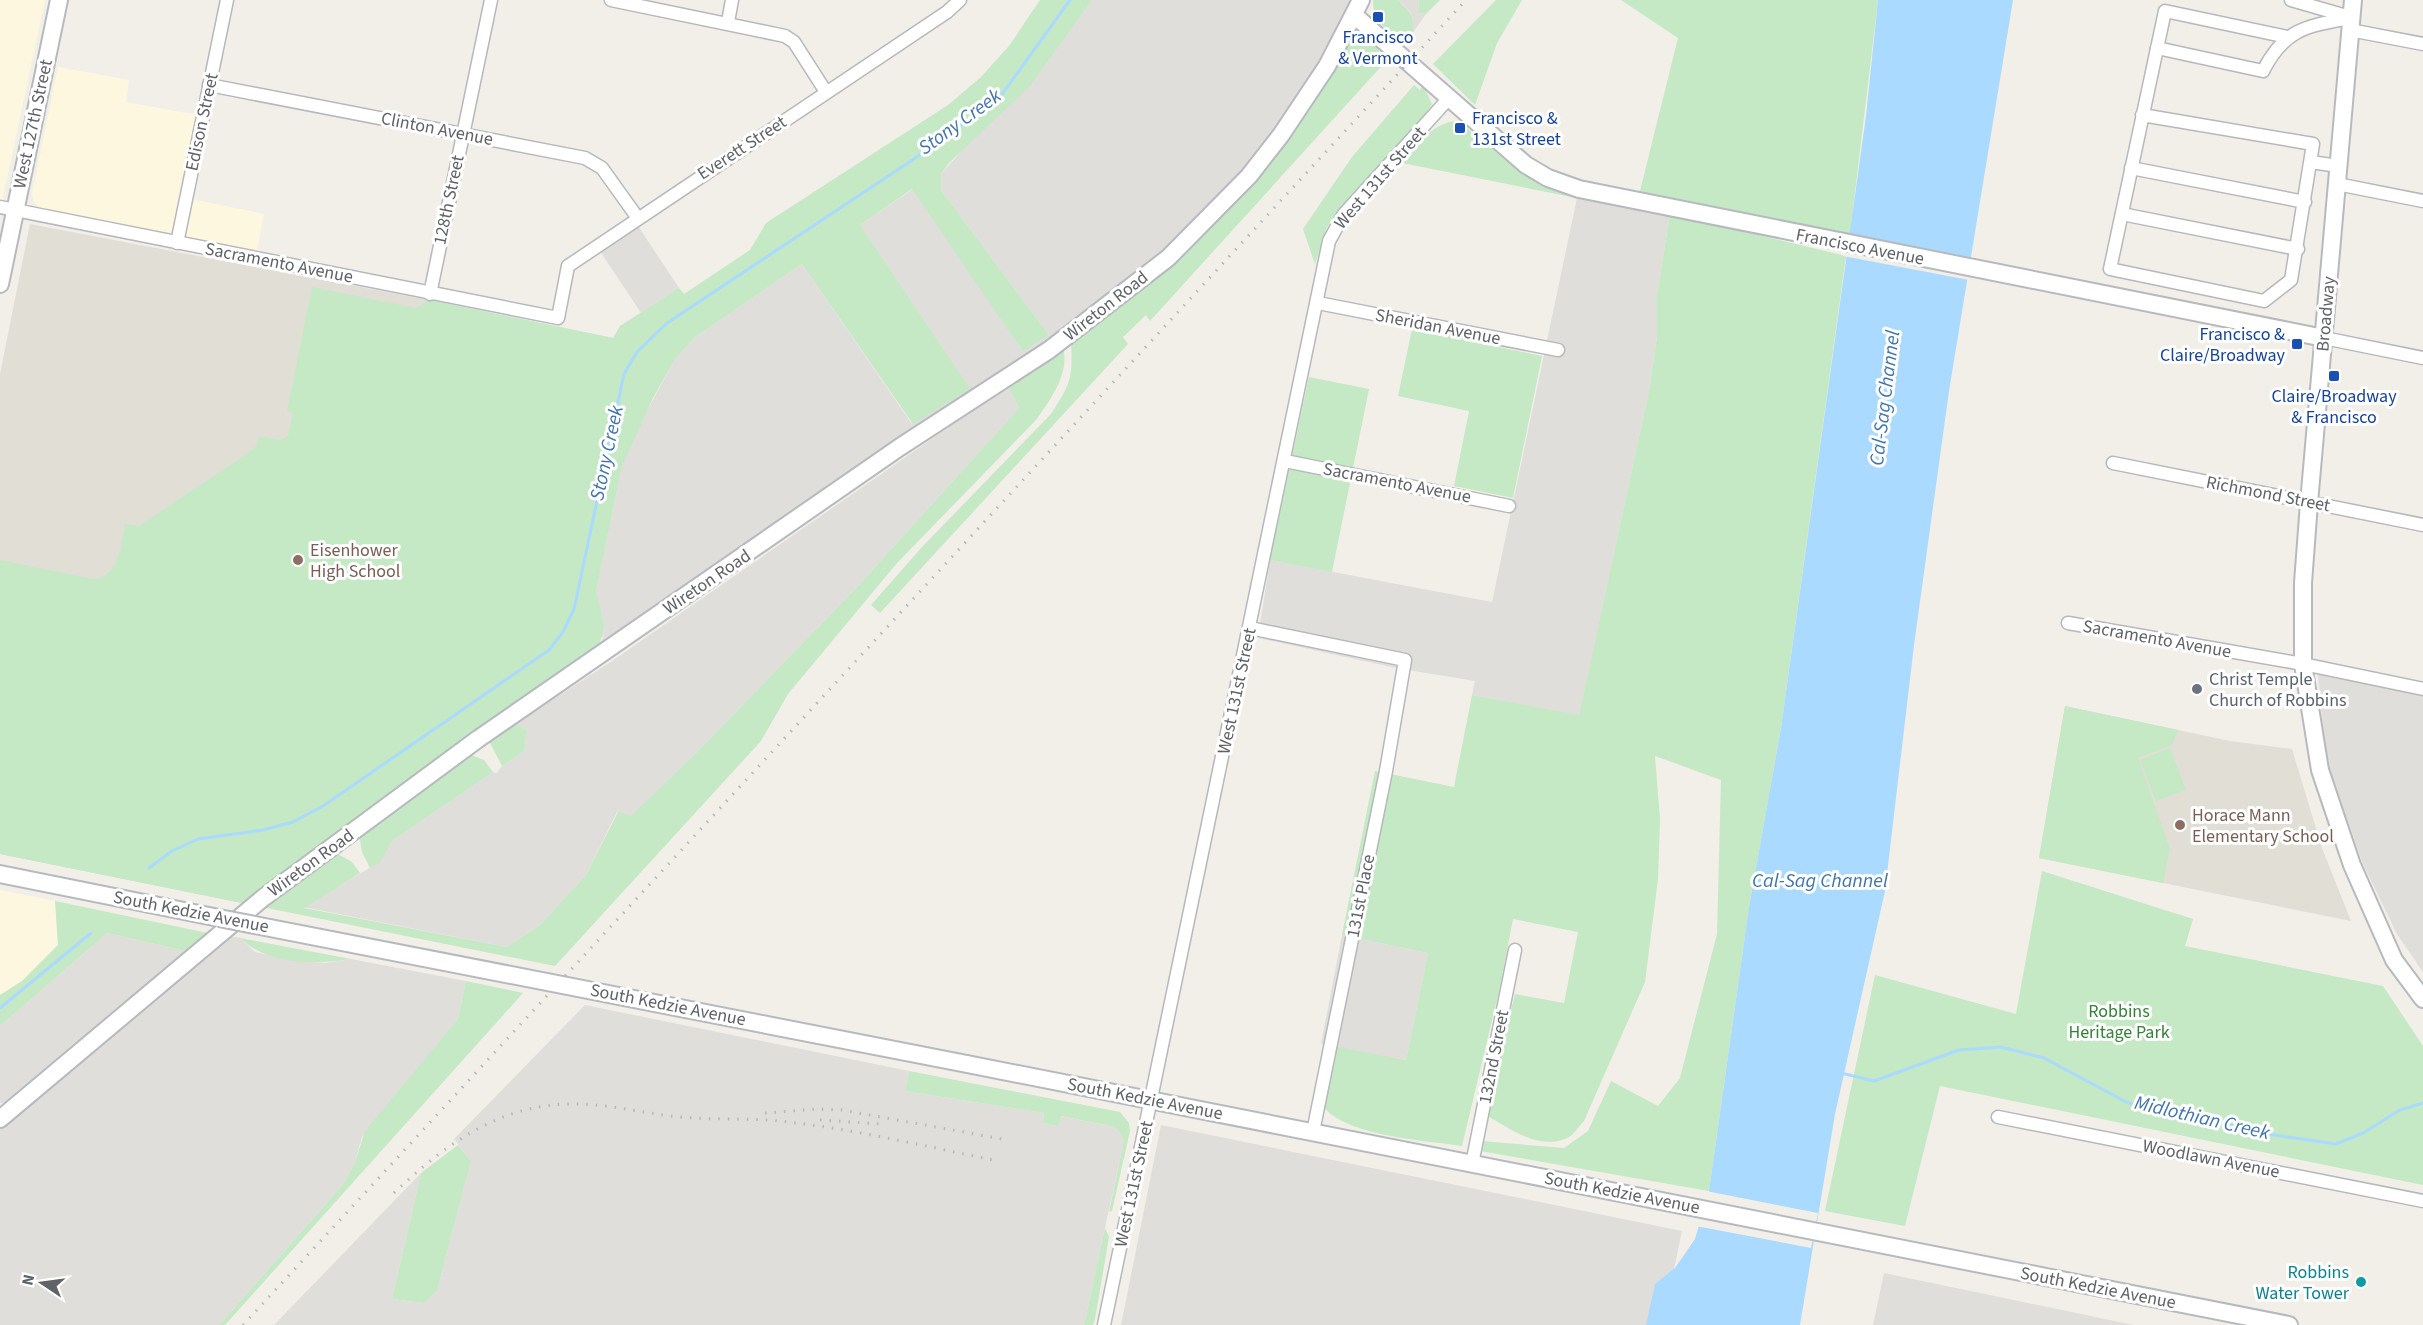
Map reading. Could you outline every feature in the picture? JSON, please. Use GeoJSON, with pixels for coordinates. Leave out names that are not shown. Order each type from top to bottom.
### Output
{"type":"FeatureCollection","features":[{"type":"Feature","properties":{"kind":"street","name":"West 127th Street"},"geometry":{"type":"LineString","coordinates":[[0,284],[8,209],[58,0]]}},
{"type":"Feature","properties":{"kind":"street","name":"Edison Street"},"geometry":{"type":"LineString","coordinates":[[177,243],[227,0]]}},
{"type":"Feature","properties":{"kind":"street","name":"128th Street"},"geometry":{"type":"LineString","coordinates":[[430,294],[490,0]]}},
{"type":"Feature","properties":{"kind":"street"},"geometry":{"type":"LineString","coordinates":[[611,0],[728,22],[785,36],[794,42],[826,92]]}},
{"type":"Feature","properties":{"kind":"street"},"geometry":{"type":"LineString","coordinates":[[728,22],[732,0]]}},
{"type":"Feature","properties":{"kind":"street","name":"Everett Street"},"geometry":{"type":"LineString","coordinates":[[558,318],[568,266],[637,217],[947,12],[960,0]]}},
{"type":"Feature","properties":{"kind":"street"},"geometry":{"type":"LineString","coordinates":[[2290,0],[2350,24],[2423,44]]}},
{"type":"Feature","properties":{"kind":"street","name":"Broadway"},"geometry":{"type":"LineString","coordinates":[[2353,0],[2308,503],[2303,583],[2303,664],[2320,770],[2352,865],[2394,960],[2423,999]]}},
{"type":"Feature","properties":{"kind":"street","name":"Francisco Avenue"},"geometry":{"type":"LineString","coordinates":[[1358,8],[1450,97],[1526,165],[1548,178],[1580,189],[1972,270],[2423,358]]}},
{"type":"Feature","properties":{"kind":"street","name":"Wireton Road"},"geometry":{"type":"LineString","coordinates":[[0,1119],[263,897],[478,739],[900,447],[1049,350],[1168,258],[1249,176],[1281,135],[1327,66],[1358,8]]}},
{"type":"Feature","properties":{"kind":"street"},"geometry":{"type":"LineString","coordinates":[[2142,115],[2313,144],[2298,249],[2291,280],[2264,301],[2110,269],[2142,115],[2165,12],[2287,37]]}},
{"type":"Feature","properties":{"kind":"street"},"geometry":{"type":"LineString","coordinates":[[2157,48],[2263,71],[2273,52],[2287,37],[2306,26],[2350,24]]}},
{"type":"Feature","properties":{"kind":"street","name":"Clinton Avenue"},"geometry":{"type":"LineString","coordinates":[[209,85],[592,160],[602,168],[637,217]]}},
{"type":"Feature","properties":{"kind":"street","name":"West 131st Street"},"geometry":{"type":"LineString","coordinates":[[1104,1325],[1318,303],[1329,241],[1336,226],[1450,97]]}},
{"type":"Feature","properties":{"kind":"street"},"geometry":{"type":"LineString","coordinates":[[2311,162],[2338,166]]}},
{"type":"Feature","properties":{"kind":"street"},"geometry":{"type":"LineString","coordinates":[[2131,168],[2305,202]]}},
{"type":"Feature","properties":{"kind":"street"},"geometry":{"type":"LineString","coordinates":[[2337,184],[2423,201]]}},
{"type":"Feature","properties":{"kind":"street","name":"Sacramento Avenue"},"geometry":{"type":"LineString","coordinates":[[8,209],[558,318]]}},
{"type":"Feature","properties":{"kind":"street"},"geometry":{"type":"LineString","coordinates":[[2122,214],[2298,249]]}},
{"type":"Feature","properties":{"kind":"street","name":"Sheridan Avenue"},"geometry":{"type":"LineString","coordinates":[[1318,303],[1558,350]]}},
{"type":"Feature","properties":{"kind":"street","name":"Sacramento Avenue"},"geometry":{"type":"LineString","coordinates":[[1285,461],[1509,506]]}},
{"type":"Feature","properties":{"kind":"street","name":"Richmond Street"},"geometry":{"type":"LineString","coordinates":[[2113,463],[2423,525]]}},
{"type":"Feature","properties":{"kind":"street","name":"Sacramento Avenue"},"geometry":{"type":"LineString","coordinates":[[2068,623],[2303,664],[2423,689]]}},
{"type":"Feature","properties":{"kind":"street","name":"131st Place"},"geometry":{"type":"LineString","coordinates":[[1250,628],[1405,660],[1386,771],[1313,1132]]}},
{"type":"Feature","properties":{"kind":"street","name":"South Kedzie Avenue"},"geometry":{"type":"LineString","coordinates":[[0,874],[2289,1325]]}},
{"type":"Feature","properties":{"kind":"street","name":"132nd Street"},"geometry":{"type":"LineString","coordinates":[[1472,1164],[1515,950]]}},
{"type":"Feature","properties":{"kind":"street","name":"Woodlawn Avenue"},"geometry":{"type":"LineString","coordinates":[[1998,1117],[2423,1201]]}},
{"type":"Feature","properties":{"kind":"shaded area"},"geometry":{"type":"Polygon","coordinates":[[[0,0],[45,0],[0,211],[0,0]]]}},
{"type":"Feature","properties":{"kind":"shaded area"},"geometry":{"type":"Polygon","coordinates":[[[1092,0],[1350,0],[1331,40],[1295,102],[1254,157],[1209,210],[1163,256],[1114,296],[600,644],[604,636],[596,592],[622,465],[635,433],[675,359],[695,337],[802,264],[912,424],[860,225],[913,189],[1023,352],[1049,335],[941,190],[941,174],[1061,40],[1092,0]]]}},
{"type":"Feature","properties":{"kind":"shaded area"},"geometry":{"type":"Polygon","coordinates":[[[1398,0],[1419,0],[1418,13],[1426,14],[1414,31],[1412,14],[1398,0]]]}},
{"type":"Feature","properties":{"kind":"shaded area"},"geometry":{"type":"Polygon","coordinates":[[[58,67],[129,80],[126,102],[203,116],[186,198],[264,214],[257,251],[39,208],[32,194],[58,67]]]}},
{"type":"Feature","properties":{"kind":"shaded area"},"geometry":{"type":"Polygon","coordinates":[[[1577,198],[1670,214],[1657,294],[1657,337],[1649,391],[1579,716],[1472,695],[1475,681],[1396,668],[1258,638],[1270,560],[1492,602],[1577,198]]]}},
{"type":"Feature","properties":{"kind":"shaded area","name":"Eisenhower High School"},"geometry":{"type":"Polygon","coordinates":[[[30,224],[429,300],[613,338],[596,592],[604,636],[242,903],[0,854],[0,374],[30,224]]]}},
{"type":"Feature","properties":{"kind":"shaded area"},"geometry":{"type":"Polygon","coordinates":[[[638,226],[679,288],[641,313],[600,251],[638,226]]]}},
{"type":"Feature","properties":{"kind":"shaded area"},"geometry":{"type":"Polygon","coordinates":[[[1008,386],[1019,408],[857,587],[697,752],[631,817],[617,812],[586,875],[540,925],[507,947],[303,907],[378,863],[393,840],[493,772],[497,773],[502,766],[524,751],[527,730],[515,724],[612,661],[1008,386]]]}},
{"type":"Feature","properties":{"kind":"shaded area"},"geometry":{"type":"Polygon","coordinates":[[[2318,674],[2423,696],[2423,972],[2397,934],[2363,864],[2325,757],[2318,674]]]}},
{"type":"Feature","properties":{"kind":"shaded area","name":"Horace Mann Elementary School"},"geometry":{"type":"Polygon","coordinates":[[[2065,706],[2230,741],[2292,749],[2322,848],[2351,921],[2039,858],[2065,706]]]}},
{"type":"Feature","properties":{"kind":"shaded area"},"geometry":{"type":"Polygon","coordinates":[[[0,890],[55,901],[58,945],[22,981],[0,995],[0,890]]]}},
{"type":"Feature","properties":{"kind":"shaded area"},"geometry":{"type":"Polygon","coordinates":[[[107,933],[186,951],[208,933],[241,938],[255,952],[292,960],[325,963],[351,959],[466,981],[458,1019],[362,1137],[354,1165],[341,1187],[219,1325],[0,1325],[0,1126],[6,1104],[0,1103],[0,1026],[107,933]]]}},
{"type":"Feature","properties":{"kind":"shaded area"},"geometry":{"type":"Polygon","coordinates":[[[1342,935],[1428,953],[1406,1060],[1321,1044],[1342,935]]]}},
{"type":"Feature","properties":{"kind":"shaded area"},"geometry":{"type":"Polygon","coordinates":[[[585,1005],[909,1071],[905,1091],[1044,1113],[1043,1123],[1058,1126],[1060,1116],[1115,1127],[1124,1140],[1084,1325],[274,1325],[421,1173],[392,1299],[424,1303],[437,1291],[471,1161],[454,1139],[585,1005]]]}},
{"type":"Feature","properties":{"kind":"shaded area"},"geometry":{"type":"Polygon","coordinates":[[[1161,1125],[1682,1231],[1662,1325],[1121,1325],[1161,1125]]]}},
{"type":"Feature","properties":{"kind":"shaded area"},"geometry":{"type":"Polygon","coordinates":[[[1884,1273],[2134,1325],[1873,1325],[1884,1273]]]}},
{"type":"Feature","properties":{"kind":"green space","name":"Eisenhower High School"},"geometry":{"type":"Polygon","coordinates":[[[1040,0],[1092,0],[1029,87],[949,163],[941,174],[941,190],[1049,335],[1023,352],[912,189],[860,225],[970,389],[913,424],[802,264],[695,337],[675,359],[653,398],[622,466],[596,592],[604,625],[600,644],[242,903],[0,854],[0,560],[93,579],[102,577],[109,573],[118,559],[125,524],[139,526],[251,451],[257,445],[259,436],[281,440],[288,436],[293,413],[287,411],[312,287],[416,308],[429,300],[613,338],[620,326],[679,288],[684,294],[750,250],[766,223],[948,105],[981,77],[1009,46],[1040,0]]]}},
{"type":"Feature","properties":{"kind":"green space"},"geometry":{"type":"Polygon","coordinates":[[[1373,0],[1398,0],[1412,15],[1414,31],[1406,40],[1396,34],[1393,36],[1381,24],[1374,11],[1373,0]]]}},
{"type":"Feature","properties":{"kind":"green space"},"geometry":{"type":"Polygon","coordinates":[[[1419,0],[1440,0],[1426,14],[1418,13],[1419,0]]]}},
{"type":"Feature","properties":{"kind":"green space"},"geometry":{"type":"Polygon","coordinates":[[[1496,0],[1522,0],[1497,43],[1475,105],[1433,64],[1496,0]]]}},
{"type":"Feature","properties":{"kind":"green space"},"geometry":{"type":"Polygon","coordinates":[[[1621,0],[1878,0],[1850,234],[1639,195],[1678,38],[1621,0]]]}},
{"type":"Feature","properties":{"kind":"green space"},"geometry":{"type":"Polygon","coordinates":[[[1360,37],[1370,37],[1382,46],[1378,50],[1387,60],[1150,321],[1146,315],[1123,337],[1128,344],[880,613],[871,605],[922,547],[1051,414],[1069,380],[1072,363],[1071,341],[1143,288],[1188,250],[1275,155],[1337,65],[1349,43],[1360,37]]]}},
{"type":"Feature","properties":{"kind":"green space"},"geometry":{"type":"Polygon","coordinates":[[[1414,85],[1420,90],[1423,85],[1432,104],[1422,120],[1340,209],[1327,227],[1315,264],[1303,229],[1352,157],[1414,85]]]}},
{"type":"Feature","properties":{"kind":"green space"},"geometry":{"type":"Polygon","coordinates":[[[1458,121],[1521,173],[1553,190],[1577,198],[1402,163],[1433,130],[1449,122],[1458,121]]]}},
{"type":"Feature","properties":{"kind":"green space"},"geometry":{"type":"Polygon","coordinates":[[[1670,214],[1846,256],[1781,728],[1749,907],[1709,1191],[1480,1151],[1481,1141],[1564,1148],[1588,1131],[1611,1081],[1658,1106],[1680,1078],[1717,934],[1721,780],[1655,756],[1660,819],[1658,879],[1645,982],[1584,1121],[1574,1133],[1556,1141],[1535,1140],[1486,1115],[1515,994],[1564,1003],[1578,932],[1513,919],[1499,991],[1462,1146],[1389,1136],[1370,1131],[1353,1126],[1325,1109],[1326,1089],[1334,1046],[1406,1060],[1428,953],[1342,935],[1375,771],[1454,787],[1472,695],[1579,715],[1649,391],[1657,337],[1657,294],[1670,214]]]}},
{"type":"Feature","properties":{"kind":"green space"},"geometry":{"type":"Polygon","coordinates":[[[1412,329],[1542,356],[1513,498],[1454,486],[1469,411],[1398,396],[1412,329]]]}},
{"type":"Feature","properties":{"kind":"green space"},"geometry":{"type":"Polygon","coordinates":[[[1063,347],[1064,366],[1058,385],[1036,420],[897,563],[788,694],[761,741],[555,966],[262,907],[336,853],[352,862],[360,873],[304,908],[507,947],[540,925],[586,875],[618,812],[631,816],[697,752],[857,587],[1019,408],[1008,386],[1063,347]]]}},
{"type":"Feature","properties":{"kind":"green space"},"geometry":{"type":"Polygon","coordinates":[[[1309,377],[1369,389],[1332,572],[1270,560],[1309,377]]]}},
{"type":"Feature","properties":{"kind":"green space"},"geometry":{"type":"Polygon","coordinates":[[[2065,706],[2178,730],[2172,745],[2138,758],[2170,849],[2163,883],[2039,858],[2065,706]]]}},
{"type":"Feature","properties":{"kind":"green space"},"geometry":{"type":"Polygon","coordinates":[[[515,724],[527,730],[524,751],[502,766],[489,741],[515,724]]]}},
{"type":"Feature","properties":{"kind":"green space"},"geometry":{"type":"Polygon","coordinates":[[[2170,748],[2186,790],[2156,801],[2140,760],[2170,748]]]}},
{"type":"Feature","properties":{"kind":"green space"},"geometry":{"type":"Polygon","coordinates":[[[466,753],[484,760],[493,772],[393,840],[379,863],[370,868],[362,852],[359,834],[466,753]]]}},
{"type":"Feature","properties":{"kind":"green space","name":"Robbins Heritage Park"},"geometry":{"type":"Polygon","coordinates":[[[2042,871],[2193,919],[2185,946],[2383,986],[2423,1046],[2423,1185],[1940,1086],[1905,1226],[1825,1211],[1875,975],[2016,1014],[2042,871]]]}},
{"type":"Feature","properties":{"kind":"green space"},"geometry":{"type":"Polygon","coordinates":[[[55,901],[208,933],[186,951],[107,933],[0,1026],[0,995],[22,981],[58,945],[55,901]]]}},
{"type":"Feature","properties":{"kind":"green space"},"geometry":{"type":"Polygon","coordinates":[[[241,938],[351,959],[323,962],[293,961],[264,954],[241,938]]]}},
{"type":"Feature","properties":{"kind":"green space"},"geometry":{"type":"Polygon","coordinates":[[[466,981],[523,993],[225,1325],[219,1325],[341,1187],[354,1165],[365,1131],[458,1019],[466,981]]]}},
{"type":"Feature","properties":{"kind":"green space"},"geometry":{"type":"Polygon","coordinates":[[[909,1071],[1120,1112],[1129,1123],[1130,1131],[1112,1211],[1109,1212],[1124,1140],[1115,1127],[1061,1116],[1058,1126],[1043,1123],[1044,1113],[905,1091],[909,1071]]]}},
{"type":"Feature","properties":{"kind":"green space"},"geometry":{"type":"Polygon","coordinates":[[[458,1145],[471,1161],[437,1291],[424,1303],[392,1299],[421,1173],[458,1145]]]}},
{"type":"Feature","properties":{"kind":"green space"},"geometry":{"type":"Polygon","coordinates":[[[1105,1228],[1109,1237],[1095,1319],[1093,1325],[1084,1325],[1105,1228]]]}},
{"type":"Feature","properties":{"kind":"water","name":"Cal-Sag Channel"},"geometry":{"type":"Polygon","coordinates":[[[1878,0],[2013,0],[1949,391],[1914,645],[1885,891],[1835,1114],[1800,1325],[1646,1325],[1655,1284],[1675,1268],[1695,1239],[1709,1191],[1749,907],[1781,728],[1866,116],[1878,0]]]}},
{"type":"Feature","properties":{"kind":"pier"},"geometry":{"type":"Polygon","coordinates":[[[1847,233],[1973,258],[1969,280],[1843,256],[1847,233]]]}},
{"type":"Feature","properties":{"kind":"pier"},"geometry":{"type":"Polygon","coordinates":[[[1706,1191],[1818,1213],[1811,1248],[1696,1226],[1706,1191]]]}},
{"type":"Feature","properties":{"kind":"waterway","name":"Stony Creek"},"geometry":{"type":"LineString","coordinates":[[149,868],[172,851],[198,839],[263,830],[293,822],[323,806],[549,650],[563,632],[574,609],[624,374],[637,352],[667,323],[914,159],[1000,97],[1070,0]]}},
{"type":"Feature","properties":{"kind":"waterway","name":"Stony Creek"},"geometry":{"type":"LineString","coordinates":[[0,1008],[91,933]]}},
{"type":"Feature","properties":{"kind":"waterway","name":"Midlothian Creek"},"geometry":{"type":"LineString","coordinates":[[1841,1073],[1874,1081],[1959,1050],[2001,1047],[2044,1058],[2128,1103],[2179,1112],[2260,1133],[2336,1144],[2363,1133],[2400,1110],[2423,1103]]}},
{"type":"Feature","properties":{"kind":"railway"},"geometry":{"type":"LineString","coordinates":[[243,1325],[1466,0]]}},
{"type":"Feature","properties":{"kind":"railway"},"geometry":{"type":"LineString","coordinates":[[394,1193],[437,1156],[483,1126],[518,1112],[558,1104],[595,1105],[671,1116],[815,1125],[998,1161]]}},
{"type":"Feature","properties":{"kind":"railway"},"geometry":{"type":"LineString","coordinates":[[765,1113],[817,1109],[842,1110],[1002,1139]]}},
{"type":"Feature","properties":{"kind":"railway"},"geometry":{"type":"LineString","coordinates":[[820,1120],[880,1124]]}},
{"type":"Feature","properties":{"kind":"place","name":"Francisco & Vermont"},"geometry":{"type":"Point","coordinates":[1378,17]}},
{"type":"Feature","properties":{"kind":"place","name":"Francisco & 131st Street"},"geometry":{"type":"Point","coordinates":[1460,128]}},
{"type":"Feature","properties":{"kind":"place","name":"Francisco & Claire/Broadway"},"geometry":{"type":"Point","coordinates":[2297,344]}},
{"type":"Feature","properties":{"kind":"place","name":"Claire/Broadway & Francisco"},"geometry":{"type":"Point","coordinates":[2334,376]}},
{"type":"Feature","properties":{"kind":"place","name":"Eisenhower High School"},"geometry":{"type":"Point","coordinates":[298,560]}},
{"type":"Feature","properties":{"kind":"place","name":"Christ Temple Church of Robbins"},"geometry":{"type":"Point","coordinates":[2197,689]}},
{"type":"Feature","properties":{"kind":"place","name":"Horace Mann Elementary School"},"geometry":{"type":"Point","coordinates":[2180,825]}},
{"type":"Feature","properties":{"kind":"place","name":"Robbins Water Tower"},"geometry":{"type":"Point","coordinates":[2361,1282]}}]}
